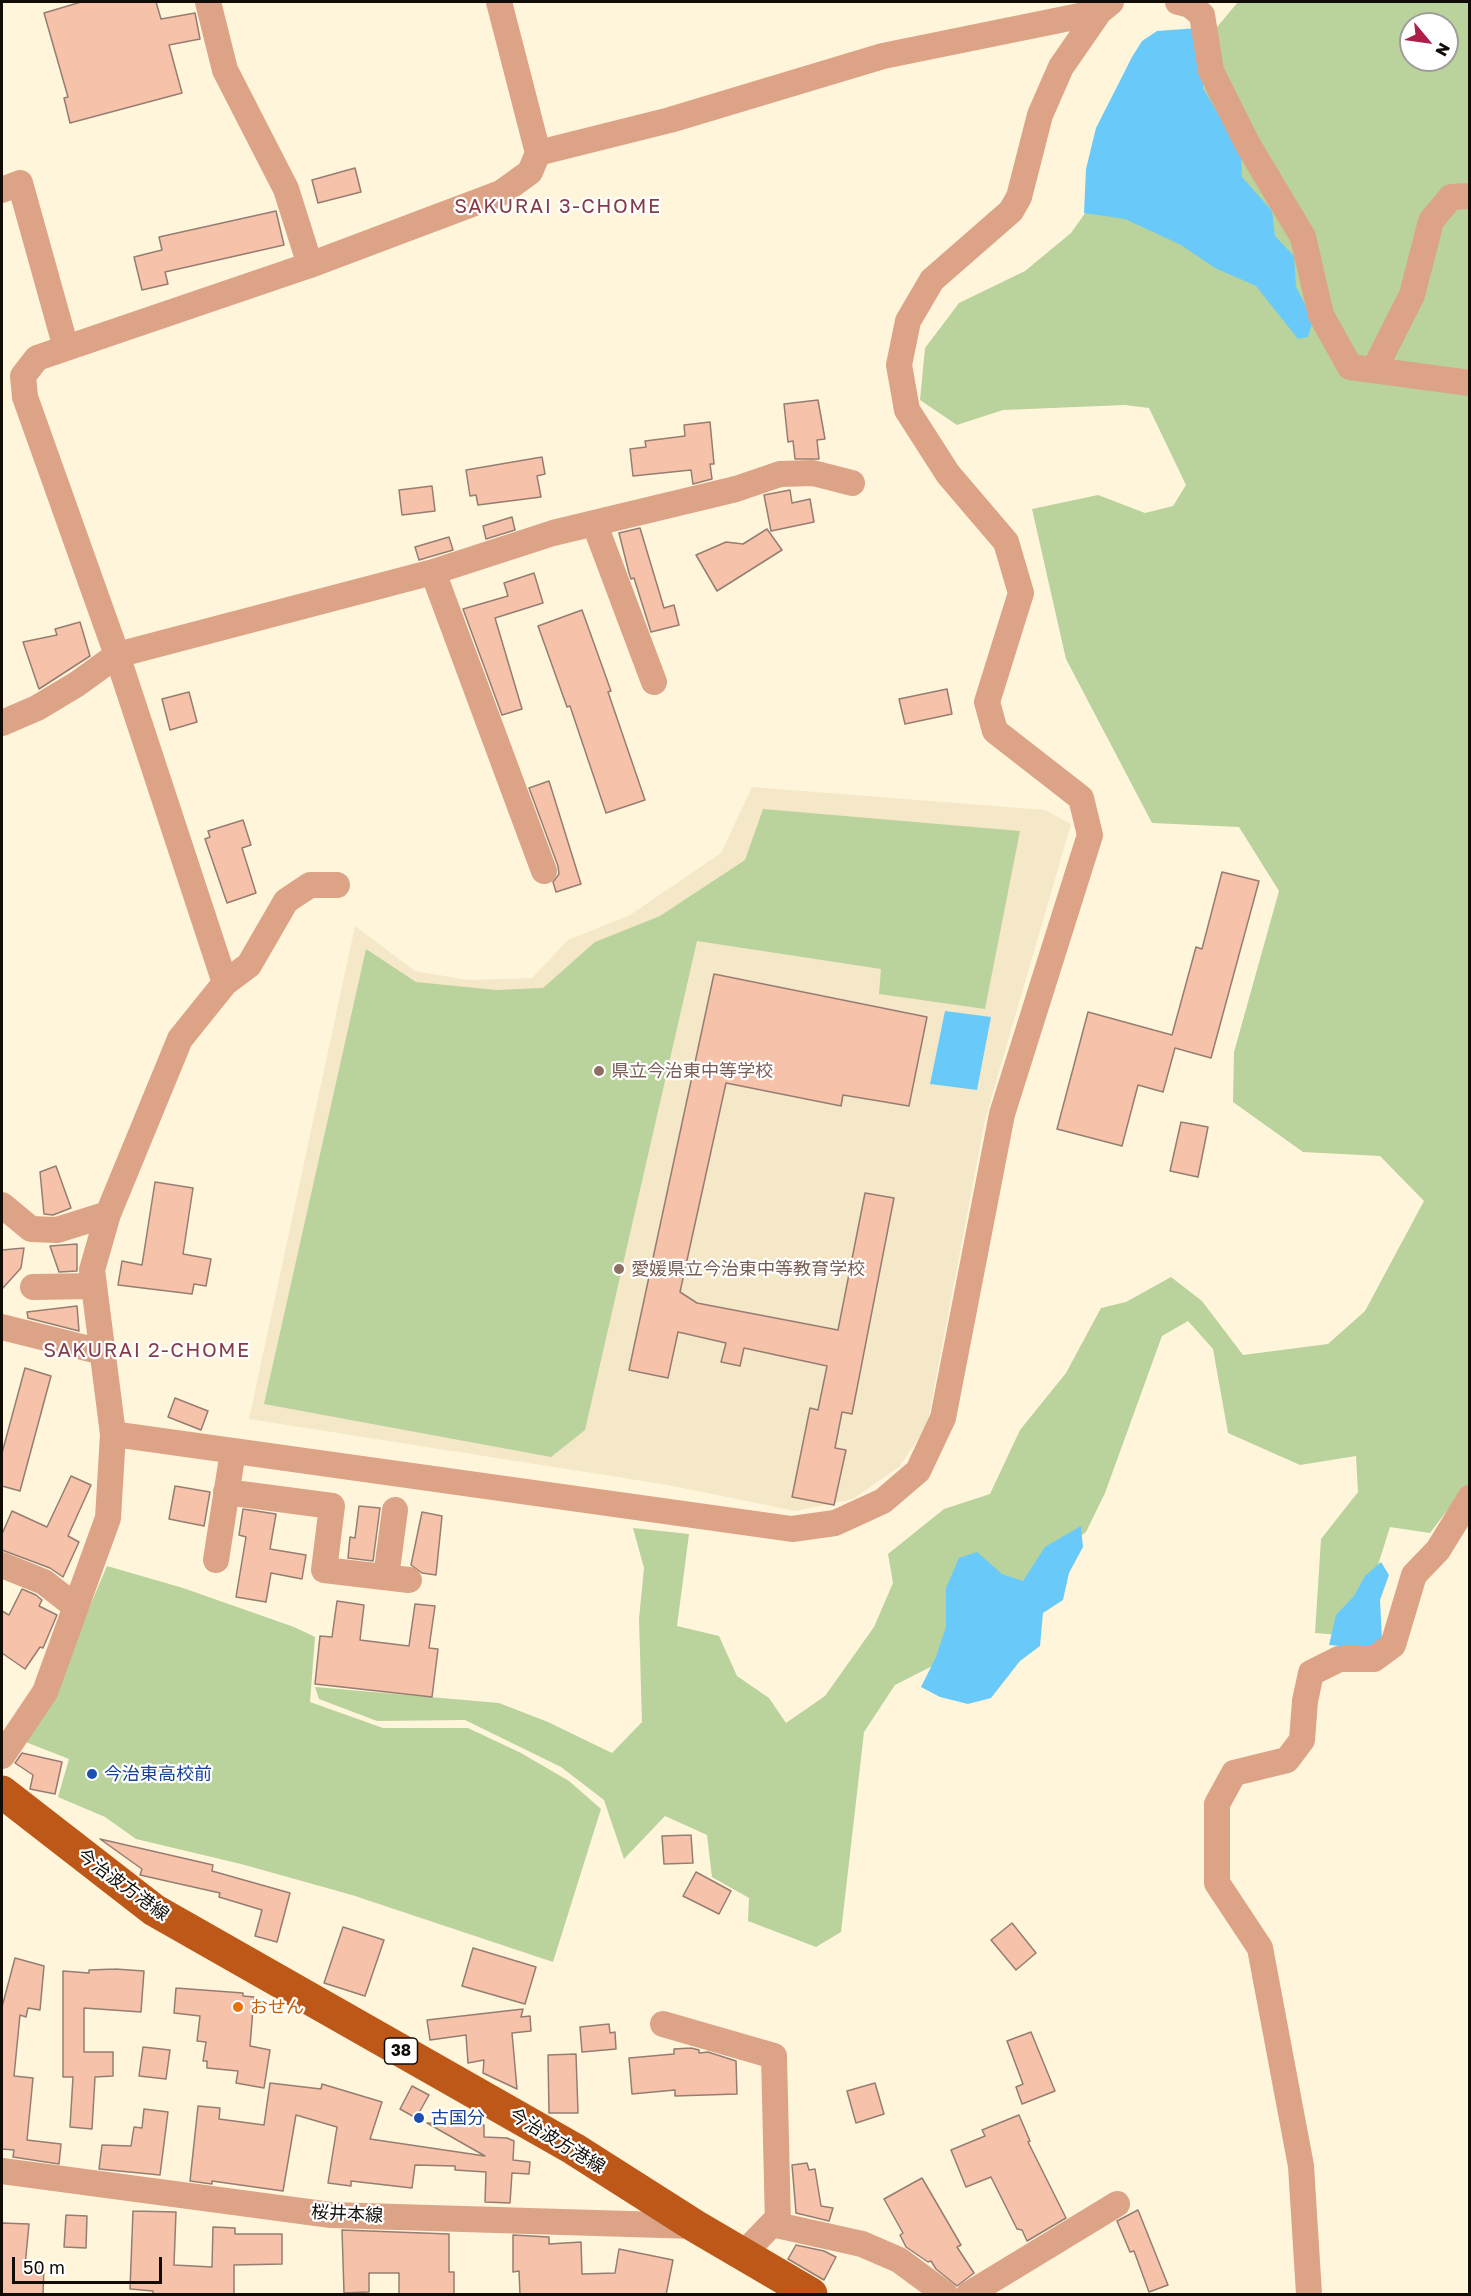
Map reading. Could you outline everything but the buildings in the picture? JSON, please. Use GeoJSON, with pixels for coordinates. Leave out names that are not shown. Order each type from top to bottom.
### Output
{"type":"FeatureCollection","features":[{"type":"Feature","properties":{"kind":"main road","name":"今治波方港線"},"geometry":{"type":"LineString","coordinates":[[2,1791],[154,1910],[574,2150],[811,2295]]}},
{"type":"Feature","properties":{"kind":"street"},"geometry":{"type":"LineString","coordinates":[[207,2],[225,70],[286,189],[310,265]]}},
{"type":"Feature","properties":{"kind":"street"},"geometry":{"type":"LineString","coordinates":[[225,983],[117,655],[25,397],[23,376],[37,358],[310,265],[501,193],[530,172],[538,153],[499,2]]}},
{"type":"Feature","properties":{"kind":"street"},"geometry":{"type":"LineString","coordinates":[[1178,2],[1190,5],[1202,15],[1211,71],[1248,145],[1303,237],[1321,315],[1350,368],[1470,383]]}},
{"type":"Feature","properties":{"kind":"street"},"geometry":{"type":"LineString","coordinates":[[538,153],[670,120],[883,56],[1105,7]]}},
{"type":"Feature","properties":{"kind":"street"},"geometry":{"type":"LineString","coordinates":[[113,1434],[792,1529],[835,1523],[845,1519],[883,1501],[918,1471],[943,1418],[1002,1114],[1090,835],[1081,798],[995,731],[987,702],[1021,592],[1006,542],[948,474],[907,410],[900,365],[908,321],[932,280],[1011,211],[1019,197],[1040,115],[1061,67],[1105,7]]}},
{"type":"Feature","properties":{"kind":"street"},"geometry":{"type":"LineString","coordinates":[[2,190],[20,183],[66,348]]}},
{"type":"Feature","properties":{"kind":"street"},"geometry":{"type":"LineString","coordinates":[[1374,370],[1412,295],[1431,221],[1451,197],[1470,196]]}},
{"type":"Feature","properties":{"kind":"street"},"geometry":{"type":"LineString","coordinates":[[2,723],[37,708],[78,684],[117,655],[433,572],[554,533],[595,525],[736,489],[780,474],[813,473],[852,483]]}},
{"type":"Feature","properties":{"kind":"street"},"geometry":{"type":"LineString","coordinates":[[595,525],[654,682]]}},
{"type":"Feature","properties":{"kind":"street"},"geometry":{"type":"LineString","coordinates":[[433,572],[544,871]]}},
{"type":"Feature","properties":{"kind":"street"},"geometry":{"type":"LineString","coordinates":[[2,1756],[45,1692],[108,1518],[113,1434],[92,1270],[108,1214],[180,1039],[225,983],[249,965],[286,901],[310,885],[337,885]]}},
{"type":"Feature","properties":{"kind":"street"},"geometry":{"type":"LineString","coordinates":[[2,1205],[31,1228],[57,1230],[108,1214]]}},
{"type":"Feature","properties":{"kind":"street"},"geometry":{"type":"LineString","coordinates":[[33,1287],[94,1286]]}},
{"type":"Feature","properties":{"kind":"street"},"geometry":{"type":"LineString","coordinates":[[2,1327],[102,1352]]}},
{"type":"Feature","properties":{"kind":"street"},"geometry":{"type":"LineString","coordinates":[[216,1560],[233,1451]]}},
{"type":"Feature","properties":{"kind":"street"},"geometry":{"type":"LineString","coordinates":[[226,1492],[332,1506],[324,1570],[398,1579],[395,1510]]}},
{"type":"Feature","properties":{"kind":"street"},"geometry":{"type":"LineString","coordinates":[[1309,2295],[1301,2166],[1260,1948],[1217,1883],[1217,1804],[1234,1773],[1287,1760],[1302,1740],[1305,1701],[1311,1673],[1339,1659],[1374,1659],[1393,1645],[1414,1575],[1438,1550],[1470,1498]]}},
{"type":"Feature","properties":{"kind":"street"},"geometry":{"type":"LineString","coordinates":[[2,1565],[44,1582],[76,1607]]}},
{"type":"Feature","properties":{"kind":"street"},"geometry":{"type":"LineString","coordinates":[[663,2024],[774,2056],[778,2225]]}},
{"type":"Feature","properties":{"kind":"street","name":"桜井本線"},"geometry":{"type":"LineString","coordinates":[[2,2171],[330,2215],[695,2226]]}},
{"type":"Feature","properties":{"kind":"street"},"geometry":{"type":"LineString","coordinates":[[969,2295],[1117,2204]]}},
{"type":"Feature","properties":{"kind":"street"},"geometry":{"type":"LineString","coordinates":[[743,2254],[771,2224],[778,2225],[862,2244],[899,2259],[945,2295]]}},
{"type":"Feature","properties":{"kind":"shaded area","name":"愛媛県立今治東中等教育学校"},"geometry":{"type":"Polygon","coordinates":[[[752,787],[1045,810],[1071,824],[985,1120],[927,1426],[899,1467],[853,1499],[795,1511],[668,1485],[249,1419],[355,926],[415,971],[469,980],[532,978],[568,940],[630,915],[721,853],[752,787]]]}},
{"type":"Feature","properties":{"kind":"green space"},"geometry":{"type":"Polygon","coordinates":[[[1238,2],[1469,2],[1469,1510],[1458,1496],[1430,1533],[1390,1527],[1372,1584],[1340,1635],[1315,1633],[1321,1539],[1358,1492],[1356,1456],[1300,1465],[1228,1433],[1213,1349],[1188,1321],[1162,1336],[1105,1493],[1086,1532],[1053,1555],[946,1659],[895,1685],[864,1732],[841,1932],[816,1947],[748,1921],[749,1898],[712,1877],[707,1835],[665,1816],[624,1859],[604,1800],[561,1767],[465,1720],[377,1721],[319,1699],[315,1687],[499,1703],[548,1722],[612,1753],[642,1722],[639,1619],[644,1568],[633,1528],[689,1534],[677,1626],[719,1636],[737,1676],[769,1698],[786,1723],[825,1696],[874,1627],[893,1583],[888,1554],[944,1509],[990,1494],[1020,1430],[1066,1373],[1101,1308],[1126,1302],[1171,1277],[1202,1301],[1243,1355],[1328,1344],[1365,1311],[1424,1201],[1380,1156],[1303,1152],[1233,1102],[1234,1052],[1279,891],[1239,827],[1152,823],[1066,659],[1032,509],[1098,495],[1145,513],[1173,506],[1186,485],[1149,408],[1125,405],[1003,410],[957,425],[920,400],[925,348],[959,303],[1025,271],[1071,233],[1217,27],[1238,2]]]}},
{"type":"Feature","properties":{"kind":"green space"},"geometry":{"type":"Polygon","coordinates":[[[763,809],[1020,831],[985,1009],[879,994],[881,969],[697,941],[585,1430],[551,1457],[264,1404],[366,949],[416,982],[496,990],[543,988],[595,942],[660,916],[745,860],[763,809]]]}},
{"type":"Feature","properties":{"kind":"green space"},"geometry":{"type":"Polygon","coordinates":[[[107,1566],[183,1588],[294,1627],[315,1637],[310,1702],[383,1728],[468,1728],[521,1753],[569,1781],[601,1809],[553,1962],[352,1895],[241,1864],[136,1839],[105,1817],[58,1797],[69,1759],[23,1741],[72,1648],[107,1566]]]}},
{"type":"Feature","properties":{"kind":"water"},"geometry":{"type":"Polygon","coordinates":[[[1198,28],[1203,46],[1203,88],[1241,153],[1242,177],[1272,211],[1275,236],[1294,256],[1296,287],[1313,320],[1308,337],[1298,339],[1256,286],[1215,268],[1181,245],[1125,219],[1084,213],[1086,169],[1096,128],[1132,57],[1142,41],[1157,31],[1198,28]]]}},
{"type":"Feature","properties":{"kind":"water"},"geometry":{"type":"Polygon","coordinates":[[[945,1011],[991,1017],[977,1090],[930,1084],[945,1011]]]}},
{"type":"Feature","properties":{"kind":"water"},"geometry":{"type":"Polygon","coordinates":[[[1081,1526],[1083,1547],[1069,1573],[1063,1600],[1043,1613],[1040,1646],[1020,1661],[991,1698],[968,1704],[940,1697],[921,1687],[936,1657],[946,1627],[946,1588],[959,1558],[977,1552],[1002,1574],[1023,1581],[1045,1547],[1081,1526]]]}},
{"type":"Feature","properties":{"kind":"water"},"geometry":{"type":"Polygon","coordinates":[[[1381,1562],[1389,1575],[1380,1600],[1382,1639],[1370,1649],[1329,1645],[1336,1615],[1354,1596],[1365,1576],[1381,1562]]]}},
{"type":"Feature","properties":{"kind":"place","name":"県立今治東中等学校"},"geometry":{"type":"Point","coordinates":[599,1071]}},
{"type":"Feature","properties":{"kind":"place","name":"愛媛県立今治東中等教育学校"},"geometry":{"type":"Point","coordinates":[619,1269]}},
{"type":"Feature","properties":{"kind":"place","name":"今治東高校前"},"geometry":{"type":"Point","coordinates":[92,1774]}},
{"type":"Feature","properties":{"kind":"place","name":"おせん"},"geometry":{"type":"Point","coordinates":[238,2007]}},
{"type":"Feature","properties":{"kind":"place","name":"古国分"},"geometry":{"type":"Point","coordinates":[419,2118]}},
{"type":"Feature","properties":{"kind":"district","name":"SAKURAI 3-CHOME"},"geometry":{"type":"Point","coordinates":[558,207]}},
{"type":"Feature","properties":{"kind":"district","name":"SAKURAI 2-CHOME"},"geometry":{"type":"Point","coordinates":[147,1351]}}]}
